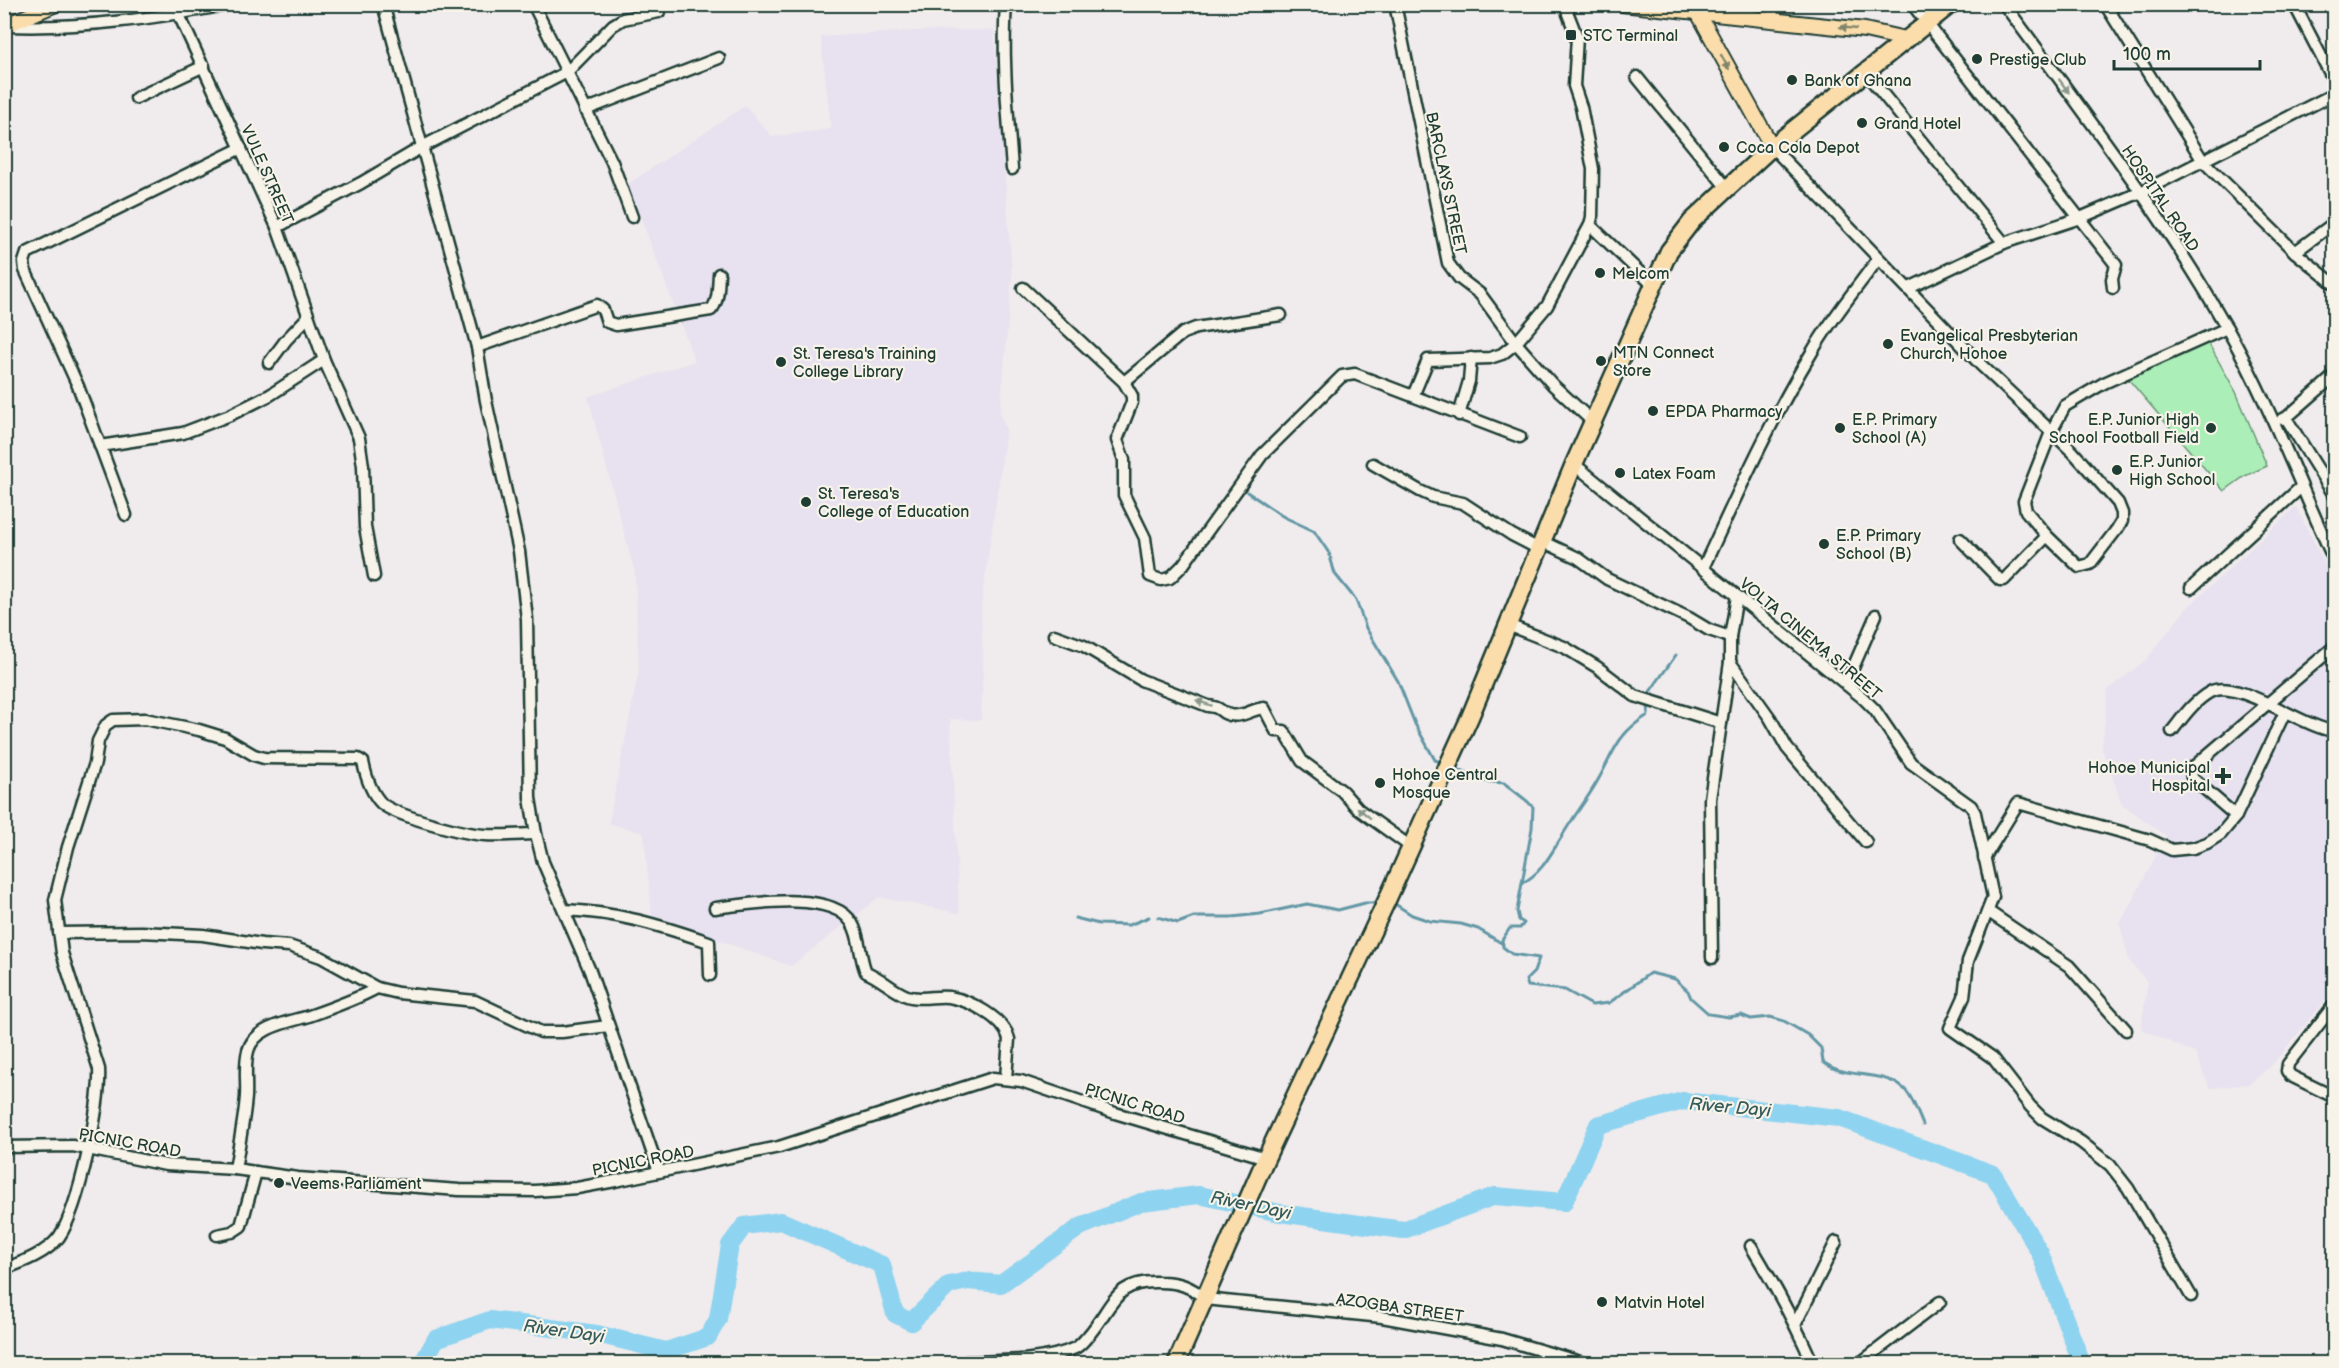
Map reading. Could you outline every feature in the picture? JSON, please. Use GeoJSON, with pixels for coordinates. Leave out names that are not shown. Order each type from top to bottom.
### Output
{"type":"FeatureCollection","features":[{"type":"Feature","properties":{"kind":"highway"},"geometry":{"type":"LineString","coordinates":[[1176,1364],[1266,1158],[1411,847],[1508,624],[1574,464],[1669,251],[1679,235],[1772,147],[1951,4]]}},
{"type":"Feature","properties":{"kind":"main road"},"geometry":{"type":"LineString","coordinates":[[5,26],[56,4]]}},
{"type":"Feature","properties":{"kind":"main road"},"geometry":{"type":"LineString","coordinates":[[1622,4],[1697,8],[1770,20],[1865,30],[1905,39]]}},
{"type":"Feature","properties":{"kind":"main road"},"geometry":{"type":"LineString","coordinates":[[1697,8],[1772,147]]}},
{"type":"Feature","properties":{"kind":"street"},"geometry":{"type":"LineString","coordinates":[[5,26],[54,28],[176,9],[232,4]]}},
{"type":"Feature","properties":{"kind":"street"},"geometry":{"type":"LineString","coordinates":[[383,4],[477,347],[519,551],[527,619],[530,798],[536,834],[543,862],[590,971],[659,1172]]}},
{"type":"Feature","properties":{"kind":"street"},"geometry":{"type":"LineString","coordinates":[[532,4],[612,162],[632,217]]}},
{"type":"Feature","properties":{"kind":"street"},"geometry":{"type":"LineString","coordinates":[[1005,4],[1006,81],[1012,169]]}},
{"type":"Feature","properties":{"kind":"street","name":"BARCLAYS STREET"},"geometry":{"type":"LineString","coordinates":[[1395,4],[1448,263],[1459,278],[1480,294],[1516,342],[1553,385],[1593,422]]}},
{"type":"Feature","properties":{"kind":"street"},"geometry":{"type":"LineString","coordinates":[[1413,396],[1428,360],[1496,357],[1516,342],[1547,306],[1590,225],[1593,169],[1581,107],[1574,86],[1577,37],[1568,14],[1568,4]]}},
{"type":"Feature","properties":{"kind":"street"},"geometry":{"type":"LineString","coordinates":[[1770,20],[1775,4]]}},
{"type":"Feature","properties":{"kind":"street"},"geometry":{"type":"LineString","coordinates":[[1912,4],[2116,265],[2112,279],[2113,288]]}},
{"type":"Feature","properties":{"kind":"street","name":"HOSPITAL ROAD"},"geometry":{"type":"LineString","coordinates":[[2004,4],[2141,192],[2227,328],[2257,384],[2334,560]]}},
{"type":"Feature","properties":{"kind":"street"},"geometry":{"type":"LineString","coordinates":[[2105,4],[2203,161],[2295,252],[2334,284]]}},
{"type":"Feature","properties":{"kind":"street"},"geometry":{"type":"LineString","coordinates":[[2294,4],[2334,81]]}},
{"type":"Feature","properties":{"kind":"street","name":"VULE STREET"},"geometry":{"type":"LineString","coordinates":[[176,9],[277,227],[324,360],[359,438],[363,466],[365,527],[374,576]]}},
{"type":"Feature","properties":{"kind":"street"},"geometry":{"type":"LineString","coordinates":[[277,227],[361,183],[422,147],[567,72],[613,25],[623,19],[658,12]]}},
{"type":"Feature","properties":{"kind":"street"},"geometry":{"type":"LineString","coordinates":[[585,110],[719,58]]}},
{"type":"Feature","properties":{"kind":"street"},"geometry":{"type":"LineString","coordinates":[[136,98],[204,66]]}},
{"type":"Feature","properties":{"kind":"street"},"geometry":{"type":"LineString","coordinates":[[1865,72],[2004,243]]}},
{"type":"Feature","properties":{"kind":"street"},"geometry":{"type":"LineString","coordinates":[[1637,77],[1727,188]]}},
{"type":"Feature","properties":{"kind":"street"},"geometry":{"type":"LineString","coordinates":[[1909,288],[2004,243],[2080,218],[2141,192],[2334,94]]}},
{"type":"Feature","properties":{"kind":"street"},"geometry":{"type":"LineString","coordinates":[[1772,147],[1981,365],[2051,432],[2073,452],[2118,503],[2122,521],[2090,564],[2079,567],[2047,536],[2026,511],[2024,501],[2051,432],[2065,406],[2086,392],[2227,328]]}},
{"type":"Feature","properties":{"kind":"street"},"geometry":{"type":"LineString","coordinates":[[126,515],[78,386],[25,270],[24,262],[27,254],[241,148]]}},
{"type":"Feature","properties":{"kind":"street"},"geometry":{"type":"LineString","coordinates":[[2295,252],[2334,223]]}},
{"type":"Feature","properties":{"kind":"street"},"geometry":{"type":"LineString","coordinates":[[1590,225],[1653,285]]}},
{"type":"Feature","properties":{"kind":"street"},"geometry":{"type":"LineString","coordinates":[[1703,568],[1751,463],[1812,351],[1878,259]]}},
{"type":"Feature","properties":{"kind":"street"},"geometry":{"type":"LineString","coordinates":[[477,347],[597,305],[603,310],[607,322],[616,325],[711,310],[717,297],[719,274]]}},
{"type":"Feature","properties":{"kind":"street"},"geometry":{"type":"LineString","coordinates":[[1023,288],[1124,382],[1132,396],[1132,402],[1117,440],[1124,460],[1124,495],[1145,538],[1150,576],[1161,580],[1170,578],[1183,565],[1270,446],[1341,376],[1354,374],[1520,437]]}},
{"type":"Feature","properties":{"kind":"street"},"geometry":{"type":"LineString","coordinates":[[1124,382],[1183,333],[1196,328],[1281,315]]}},
{"type":"Feature","properties":{"kind":"street"},"geometry":{"type":"LineString","coordinates":[[269,363],[286,340],[308,317]]}},
{"type":"Feature","properties":{"kind":"street"},"geometry":{"type":"LineString","coordinates":[[1459,415],[1469,381],[1471,358]]}},
{"type":"Feature","properties":{"kind":"street"},"geometry":{"type":"LineString","coordinates":[[100,446],[183,433],[230,415],[270,395],[324,360]]}},
{"type":"Feature","properties":{"kind":"street"},"geometry":{"type":"LineString","coordinates":[[2272,421],[2286,418],[2334,376]]}},
{"type":"Feature","properties":{"kind":"street"},"geometry":{"type":"LineString","coordinates":[[2286,418],[2334,495]]}},
{"type":"Feature","properties":{"kind":"street"},"geometry":{"type":"LineString","coordinates":[[1373,464],[1433,497],[1463,503],[1512,535],[1578,558],[1607,579],[1709,630],[1730,637]]}},
{"type":"Feature","properties":{"kind":"street","name":"VOLTA CINEMA STREET"},"geometry":{"type":"LineString","coordinates":[[1574,464],[1846,684],[1875,710],[1911,763],[1971,806],[1975,813],[1994,892],[1989,912],[1968,961],[1964,997],[1950,1028],[1993,1058],[2030,1107],[2042,1118],[2081,1142],[2110,1165],[2128,1188],[2192,1296]]}},
{"type":"Feature","properties":{"kind":"street"},"geometry":{"type":"LineString","coordinates":[[2191,588],[2301,487]]}},
{"type":"Feature","properties":{"kind":"street"},"geometry":{"type":"LineString","coordinates":[[1960,539],[2000,580],[2004,580],[2047,536]]}},
{"type":"Feature","properties":{"kind":"street"},"geometry":{"type":"LineString","coordinates":[[1712,958],[1710,799],[1737,596]]}},
{"type":"Feature","properties":{"kind":"street"},"geometry":{"type":"LineString","coordinates":[[1846,684],[1876,615]]}},
{"type":"Feature","properties":{"kind":"street"},"geometry":{"type":"LineString","coordinates":[[1508,624],[1564,647],[1643,700],[1721,723]]}},
{"type":"Feature","properties":{"kind":"street"},"geometry":{"type":"LineString","coordinates":[[1054,635],[1084,646],[1141,680],[1208,706],[1219,707],[1229,715],[1239,716],[1254,709],[1264,708],[1276,730],[1284,731],[1302,761],[1342,791],[1358,809],[1411,847]]}},
{"type":"Feature","properties":{"kind":"street"},"geometry":{"type":"LineString","coordinates":[[2236,816],[2192,778],[2191,769],[2334,647]]}},
{"type":"Feature","properties":{"kind":"street"},"geometry":{"type":"LineString","coordinates":[[1730,662],[1770,718],[1787,748],[1866,843]]}},
{"type":"Feature","properties":{"kind":"street"},"geometry":{"type":"LineString","coordinates":[[2172,731],[2195,703],[2211,691],[2218,689],[2227,689],[2267,703],[2318,728],[2334,731]]}},
{"type":"Feature","properties":{"kind":"street"},"geometry":{"type":"LineString","coordinates":[[1984,858],[2018,803],[2150,840],[2172,850],[2207,843],[2221,834],[2236,816],[2285,712]]}},
{"type":"Feature","properties":{"kind":"street"},"geometry":{"type":"LineString","coordinates":[[4,1269],[22,1263],[59,1237],[76,1198],[89,1149],[100,1084],[99,1069],[62,953],[55,900],[94,763],[98,741],[106,725],[113,720],[145,719],[199,730],[225,738],[254,755],[264,758],[358,759],[363,762],[369,783],[376,796],[384,805],[400,813],[483,835],[536,834]]}},
{"type":"Feature","properties":{"kind":"street"},"geometry":{"type":"LineString","coordinates":[[715,908],[782,902],[811,903],[828,906],[846,914],[857,935],[860,958],[866,972],[880,978],[906,996],[925,1000],[947,997],[962,1000],[976,1007],[1008,1032],[1006,1078]]}},
{"type":"Feature","properties":{"kind":"street"},"geometry":{"type":"LineString","coordinates":[[564,910],[590,911],[638,919],[709,942],[710,975]]}},
{"type":"Feature","properties":{"kind":"street"},"geometry":{"type":"LineString","coordinates":[[1989,912],[2069,966],[2126,1030]]}},
{"type":"Feature","properties":{"kind":"street"},"geometry":{"type":"LineString","coordinates":[[59,933],[141,932],[203,935],[289,946],[321,957],[376,988],[398,993],[475,1001],[541,1032],[562,1032],[608,1026]]}},
{"type":"Feature","properties":{"kind":"street"},"geometry":{"type":"LineString","coordinates":[[235,1169],[244,1114],[248,1049],[254,1041],[261,1034],[283,1023],[363,996],[376,988]]}},
{"type":"Feature","properties":{"kind":"street"},"geometry":{"type":"LineString","coordinates":[[2334,1005],[2288,1064],[2287,1071],[2291,1076],[2334,1097]]}},
{"type":"Feature","properties":{"kind":"street","name":"PICNIC ROAD"},"geometry":{"type":"LineString","coordinates":[[4,1147],[73,1146],[166,1165],[235,1169],[345,1182],[495,1192],[577,1188],[779,1147],[993,1078],[1006,1078],[1266,1158]]}},
{"type":"Feature","properties":{"kind":"street"},"geometry":{"type":"LineString","coordinates":[[217,1236],[232,1232],[241,1226],[256,1172]]}},
{"type":"Feature","properties":{"kind":"street"},"geometry":{"type":"LineString","coordinates":[[1796,1323],[1836,1242]]}},
{"type":"Feature","properties":{"kind":"street"},"geometry":{"type":"LineString","coordinates":[[1751,1246],[1781,1302],[1796,1323],[1813,1364]]}},
{"type":"Feature","properties":{"kind":"street"},"geometry":{"type":"LineString","coordinates":[[966,1362],[1041,1357],[1062,1354],[1078,1347],[1121,1290],[1145,1281],[1177,1282],[1195,1290],[1205,1299]]}},
{"type":"Feature","properties":{"kind":"street","name":"AZOGBA STREET"},"geometry":{"type":"LineString","coordinates":[[1205,1299],[1382,1317],[1502,1339],[1587,1364]]}},
{"type":"Feature","properties":{"kind":"street"},"geometry":{"type":"LineString","coordinates":[[1860,1364],[1940,1302]]}},
{"type":"Feature","properties":{"kind":"shaded area","name":"St. Teresa's College of Education"},"geometry":{"type":"Polygon","coordinates":[[[994,30],[1012,276],[1000,413],[1006,430],[981,606],[983,664],[981,720],[950,719],[959,913],[879,897],[791,966],[652,916],[644,833],[609,823],[639,670],[635,573],[588,397],[695,361],[628,184],[745,106],[772,137],[831,129],[821,37],[915,31],[994,30]]]}},
{"type":"Feature","properties":{"kind":"shaded area","name":"Hohoe Municipal Hospital"},"geometry":{"type":"Polygon","coordinates":[[[2296,507],[2334,582],[2334,990],[2271,1066],[2249,1084],[2210,1088],[2195,1053],[2141,1029],[2148,983],[2129,960],[2120,924],[2167,836],[2122,804],[2102,748],[2108,690],[2146,660],[2186,609],[2296,507]]]}},
{"type":"Feature","properties":{"kind":"green space","name":"E.P. Junior High School Football Field"},"geometry":{"type":"Polygon","coordinates":[[[2202,332],[2236,392],[2267,466],[2245,476],[2224,491],[2123,373],[2202,332]]]}},
{"type":"Feature","properties":{"kind":"waterway"},"geometry":{"type":"LineString","coordinates":[[1247,492],[1284,517],[1314,531],[1329,553],[1335,574],[1356,600],[1366,628],[1398,681],[1415,724],[1435,760],[1443,763]]}},
{"type":"Feature","properties":{"kind":"waterway"},"geometry":{"type":"LineString","coordinates":[[1676,655],[1649,693],[1648,715],[1623,736],[1594,787],[1549,857],[1535,875],[1522,883],[1517,911],[1519,920],[1524,923],[1520,928],[1510,928],[1502,940],[1503,947],[1512,954],[1539,958],[1534,972],[1526,980],[1528,986],[1565,990],[1592,1005],[1609,1003],[1650,973],[1675,979],[1709,1014],[1729,1017],[1741,1015],[1751,1019],[1770,1017],[1784,1021],[1808,1035],[1821,1048],[1823,1062],[1832,1068],[1884,1078],[1903,1088],[1912,1100],[1923,1125]]}},
{"type":"Feature","properties":{"kind":"waterway"},"geometry":{"type":"LineString","coordinates":[[1454,767],[1482,781],[1504,783],[1533,807],[1532,828],[1522,883]]}},
{"type":"Feature","properties":{"kind":"waterway"},"geometry":{"type":"LineString","coordinates":[[1158,917],[1178,923],[1194,917],[1260,914],[1307,904],[1338,910],[1365,903],[1376,903]]}},
{"type":"Feature","properties":{"kind":"waterway"},"geometry":{"type":"LineString","coordinates":[[1395,904],[1412,915],[1430,921],[1461,924],[1478,929],[1503,944]]}},
{"type":"Feature","properties":{"kind":"waterway"},"geometry":{"type":"LineString","coordinates":[[1075,918],[1099,924],[1129,925],[1149,917]]}},
{"type":"Feature","properties":{"kind":"waterway","name":"River Dayi"},"geometry":{"type":"LineString","coordinates":[[422,1364],[436,1339],[490,1320],[597,1334],[666,1351],[708,1337],[718,1319],[730,1245],[744,1226],[781,1221],[882,1265],[895,1314],[911,1322],[949,1285],[968,1281],[1001,1284],[1080,1227],[1141,1202],[1199,1195],[1280,1213],[1403,1230],[1495,1196],[1564,1202],[1598,1125],[1683,1101],[1839,1118],[1993,1174],[2040,1253],[2082,1364]]}},
{"type":"Feature","properties":{"kind":"place","name":"STC Terminal"},"geometry":{"type":"Point","coordinates":[1571,35]}},
{"type":"Feature","properties":{"kind":"place","name":"Prestige Club"},"geometry":{"type":"Point","coordinates":[1977,59]}},
{"type":"Feature","properties":{"kind":"place","name":"Bank of Ghana"},"geometry":{"type":"Point","coordinates":[1792,80]}},
{"type":"Feature","properties":{"kind":"place","name":"Grand Hotel"},"geometry":{"type":"Point","coordinates":[1862,123]}},
{"type":"Feature","properties":{"kind":"place","name":"Coca Cola Depot"},"geometry":{"type":"Point","coordinates":[1724,147]}},
{"type":"Feature","properties":{"kind":"place","name":"Melcom"},"geometry":{"type":"Point","coordinates":[1600,273]}},
{"type":"Feature","properties":{"kind":"place","name":"Evangelical Presbyterian Church, Hohoe"},"geometry":{"type":"Point","coordinates":[1888,344]}},
{"type":"Feature","properties":{"kind":"place","name":"MTN Connect Store"},"geometry":{"type":"Point","coordinates":[1601,361]}},
{"type":"Feature","properties":{"kind":"place","name":"St. Teresa's Training College Library"},"geometry":{"type":"Point","coordinates":[781,362]}},
{"type":"Feature","properties":{"kind":"place","name":"EPDA Pharmacy"},"geometry":{"type":"Point","coordinates":[1653,411]}},
{"type":"Feature","properties":{"kind":"place","name":"E.P. Primary School (A)"},"geometry":{"type":"Point","coordinates":[1840,428]}},
{"type":"Feature","properties":{"kind":"place","name":"E.P. Junior High School Football Field"},"geometry":{"type":"Point","coordinates":[2211,428]}},
{"type":"Feature","properties":{"kind":"place","name":"E.P. Junior High School"},"geometry":{"type":"Point","coordinates":[2117,470]}},
{"type":"Feature","properties":{"kind":"place","name":"Latex Foam"},"geometry":{"type":"Point","coordinates":[1620,473]}},
{"type":"Feature","properties":{"kind":"place","name":"St. Teresa's College of Education"},"geometry":{"type":"Point","coordinates":[806,502]}},
{"type":"Feature","properties":{"kind":"place","name":"E.P. Primary School (B)"},"geometry":{"type":"Point","coordinates":[1824,544]}},
{"type":"Feature","properties":{"kind":"place","name":"Hohoe Municipal Hospital"},"geometry":{"type":"Point","coordinates":[2223,776]}},
{"type":"Feature","properties":{"kind":"place","name":"Hohoe Central Mosque"},"geometry":{"type":"Point","coordinates":[1380,783]}},
{"type":"Feature","properties":{"kind":"place","name":"Veems Parliament"},"geometry":{"type":"Point","coordinates":[279,1183]}},
{"type":"Feature","properties":{"kind":"place","name":"Matvin Hotel"},"geometry":{"type":"Point","coordinates":[1602,1302]}}]}
